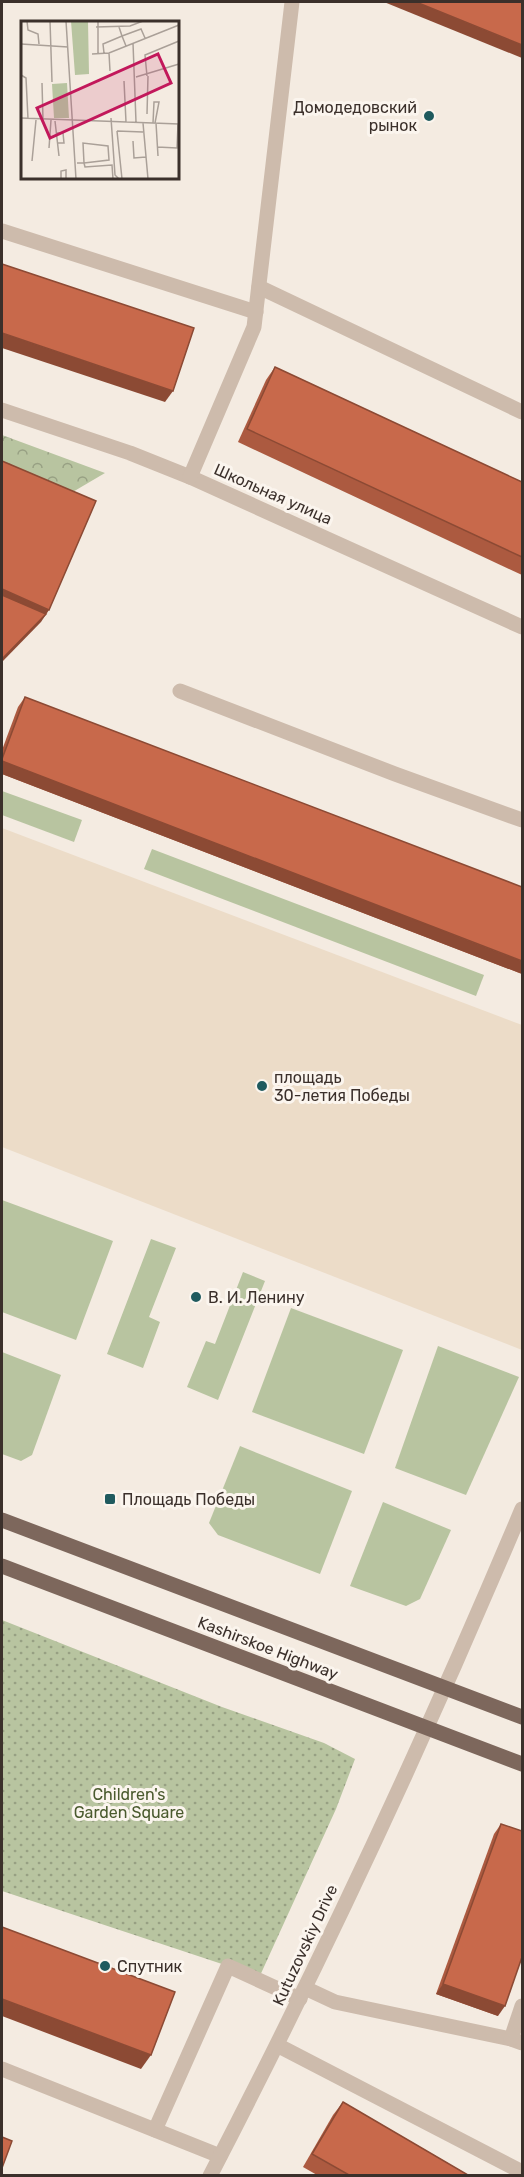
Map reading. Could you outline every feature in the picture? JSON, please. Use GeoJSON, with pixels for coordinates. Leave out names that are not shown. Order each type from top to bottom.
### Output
{"type":"FeatureCollection","features":[{"type":"Feature","properties":{"kind":"main road","name":"Kashirskoe Highway"},"geometry":{"type":"LineString","coordinates":[[2,1520],[522,1717]]}},
{"type":"Feature","properties":{"kind":"main road","name":"Kashirskoe Highway"},"geometry":{"type":"LineString","coordinates":[[2,1566],[522,1764]]}},
{"type":"Feature","properties":{"kind":"street"},"geometry":{"type":"LineString","coordinates":[[190,477],[254,327],[292,2]]}},
{"type":"Feature","properties":{"kind":"street"},"geometry":{"type":"LineString","coordinates":[[2,231],[256,312]]}},
{"type":"Feature","properties":{"kind":"street"},"geometry":{"type":"LineString","coordinates":[[259,287],[522,412]]}},
{"type":"Feature","properties":{"kind":"street","name":"Школьная улица"},"geometry":{"type":"LineString","coordinates":[[2,410],[130,453],[190,477],[522,627]]}},
{"type":"Feature","properties":{"kind":"street"},"geometry":{"type":"LineString","coordinates":[[180,690],[395,774],[522,820]]}},
{"type":"Feature","properties":{"kind":"street"},"geometry":{"type":"LineString","coordinates":[[445,1688],[522,1509]]}},
{"type":"Feature","properties":{"kind":"street","name":"Kutuzovskiy Drive"},"geometry":{"type":"LineString","coordinates":[[210,2175],[277,2045],[445,1688]]}},
{"type":"Feature","properties":{"kind":"street"},"geometry":{"type":"LineString","coordinates":[[155,2130],[228,1966],[334,2002],[517,2041],[522,2006]]}},
{"type":"Feature","properties":{"kind":"street"},"geometry":{"type":"LineString","coordinates":[[277,2045],[522,2172]]}},
{"type":"Feature","properties":{"kind":"street"},"geometry":{"type":"LineString","coordinates":[[2,2069],[220,2156]]}},
{"type":"Feature","properties":{"kind":"green space"},"geometry":{"type":"Polygon","coordinates":[[[2,435],[105,473],[71,493],[2,463],[2,435]]]}},
{"type":"Feature","properties":{"kind":"green space"},"geometry":{"type":"Polygon","coordinates":[[[2,791],[82,820],[74,842],[2,815],[2,791]]]}},
{"type":"Feature","properties":{"kind":"green space"},"geometry":{"type":"Polygon","coordinates":[[[152,849],[484,975],[476,996],[144,869],[152,849]]]}},
{"type":"Feature","properties":{"kind":"green space"},"geometry":{"type":"Polygon","coordinates":[[[2,1200],[113,1241],[76,1340],[2,1312],[2,1200]]]}},
{"type":"Feature","properties":{"kind":"green space"},"geometry":{"type":"Polygon","coordinates":[[[151,1239],[176,1248],[149,1317],[160,1322],[143,1368],[107,1354],[151,1239]]]}},
{"type":"Feature","properties":{"kind":"green space"},"geometry":{"type":"Polygon","coordinates":[[[243,1272],[265,1281],[218,1400],[187,1387],[206,1341],[215,1344],[243,1272]]]}},
{"type":"Feature","properties":{"kind":"green space"},"geometry":{"type":"Polygon","coordinates":[[[291,1308],[403,1350],[364,1454],[252,1412],[291,1308]]]}},
{"type":"Feature","properties":{"kind":"green space"},"geometry":{"type":"Polygon","coordinates":[[[438,1346],[519,1377],[466,1495],[395,1468],[438,1346]]]}},
{"type":"Feature","properties":{"kind":"green space"},"geometry":{"type":"Polygon","coordinates":[[[2,1352],[61,1375],[32,1455],[21,1461],[2,1454],[2,1352]]]}},
{"type":"Feature","properties":{"kind":"green space"},"geometry":{"type":"Polygon","coordinates":[[[240,1446],[352,1491],[320,1574],[218,1535],[209,1523],[240,1446]]]}},
{"type":"Feature","properties":{"kind":"green space"},"geometry":{"type":"Polygon","coordinates":[[[383,1502],[451,1530],[420,1599],[406,1606],[350,1586],[383,1502]]]}},
{"type":"Feature","properties":{"kind":"green space","name":"Children's Garden Square"},"geometry":{"type":"Polygon","coordinates":[[[2,1620],[222,1707],[324,1743],[355,1759],[336,1809],[258,1980],[228,1966],[2,1891],[2,1620]]]}},
{"type":"Feature","properties":{"kind":"shaded area","name":"площадь 30-летия Победы"},"geometry":{"type":"Polygon","coordinates":[[[2,828],[522,1025],[522,1350],[2,1147],[2,828]]]}},
{"type":"Feature","properties":{"kind":"building"},"geometry":{"type":"Polygon","coordinates":[[[416,2],[522,2],[522,45],[416,2]]]}},
{"type":"Feature","properties":{"kind":"building"},"geometry":{"type":"Polygon","coordinates":[[[2,264],[194,328],[173,391],[2,333],[2,264]]]}},
{"type":"Feature","properties":{"kind":"building"},"geometry":{"type":"Polygon","coordinates":[[[275,367],[522,482],[522,557],[247,429],[275,367]]]}},
{"type":"Feature","properties":{"kind":"building"},"geometry":{"type":"Polygon","coordinates":[[[2,461],[96,501],[49,610],[2,589],[2,461]]]}},
{"type":"Feature","properties":{"kind":"building"},"geometry":{"type":"Polygon","coordinates":[[[2,595],[46,614],[2,659],[2,595]]]}},
{"type":"Feature","properties":{"kind":"building"},"geometry":{"type":"Polygon","coordinates":[[[25,697],[522,887],[522,961],[2,761],[25,697]]]}},
{"type":"Feature","properties":{"kind":"building"},"geometry":{"type":"Polygon","coordinates":[[[501,1824],[522,1831],[522,1957],[505,2006],[443,1984],[501,1824]]]}},
{"type":"Feature","properties":{"kind":"building"},"geometry":{"type":"Polygon","coordinates":[[[2,1927],[175,1992],[151,2055],[2,1999],[2,1927]]]}},
{"type":"Feature","properties":{"kind":"building"},"geometry":{"type":"Polygon","coordinates":[[[343,2102],[468,2175],[349,2175],[312,2154],[343,2102]]]}},
{"type":"Feature","properties":{"kind":"building"},"geometry":{"type":"Polygon","coordinates":[[[2,2137],[12,2141],[2,2168],[2,2137]]]}},
{"type":"Feature","properties":{"kind":"place","name":"Домодедовский рынок"},"geometry":{"type":"Point","coordinates":[429,116]}},
{"type":"Feature","properties":{"kind":"place","name":"площадь 30-летия Победы"},"geometry":{"type":"Point","coordinates":[262,1086]}},
{"type":"Feature","properties":{"kind":"place","name":"В. И. Ленину"},"geometry":{"type":"Point","coordinates":[196,1297]}},
{"type":"Feature","properties":{"kind":"place","name":"Площадь Победы"},"geometry":{"type":"Point","coordinates":[110,1499]}},
{"type":"Feature","properties":{"kind":"place","name":"Спутник"},"geometry":{"type":"Point","coordinates":[105,1966]}}]}
